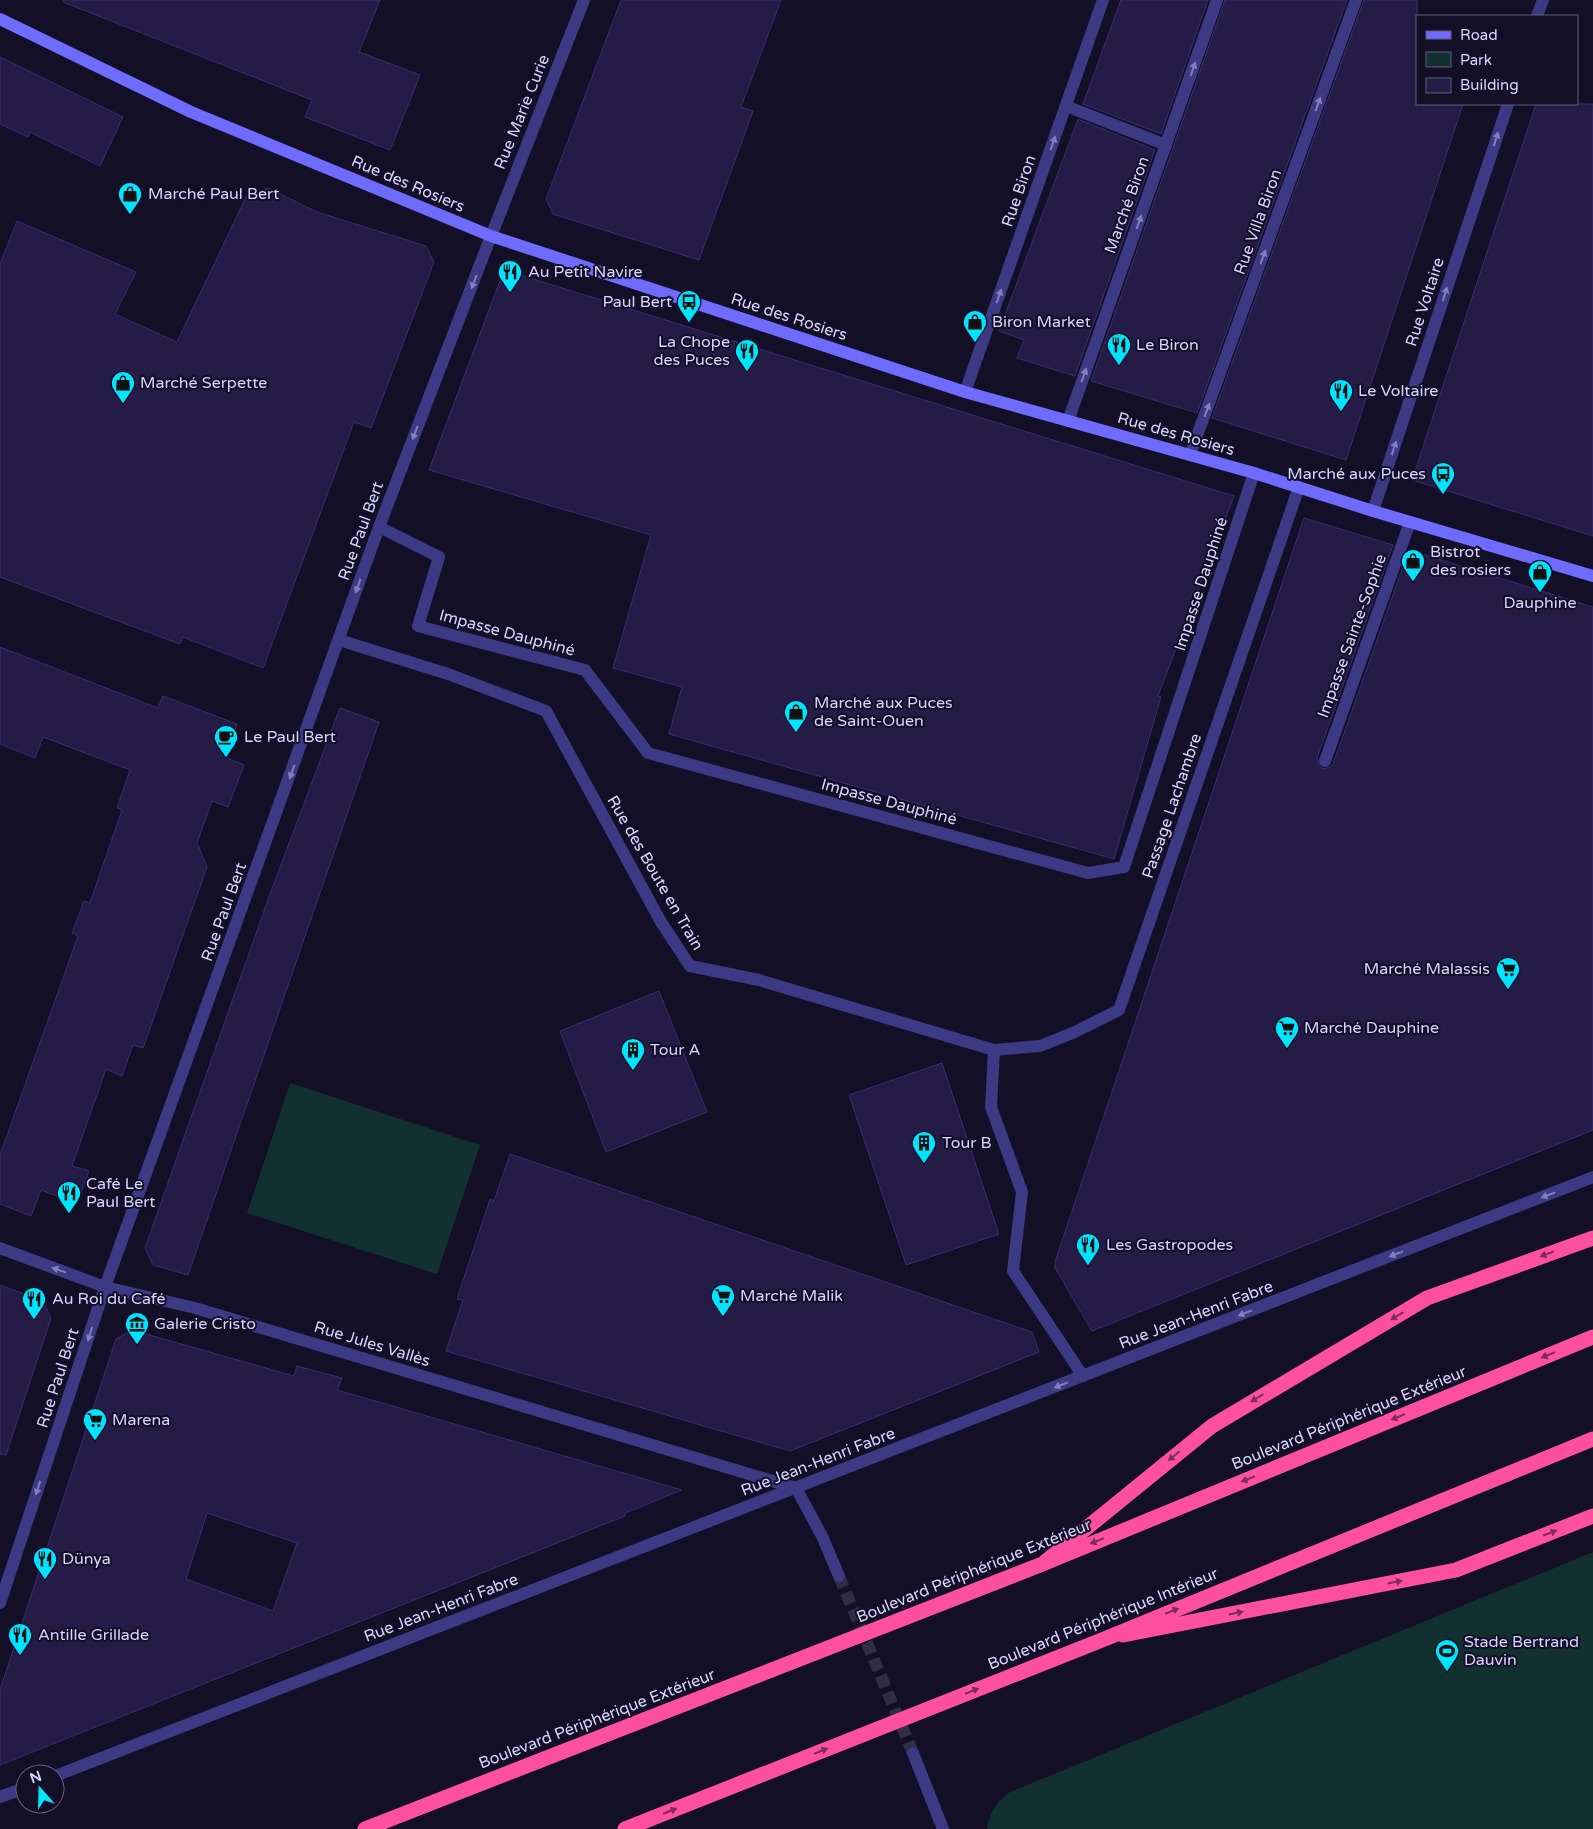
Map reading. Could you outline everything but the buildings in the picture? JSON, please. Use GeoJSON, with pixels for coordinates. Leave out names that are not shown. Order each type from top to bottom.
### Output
{"type":"FeatureCollection","features":[{"type":"Feature","properties":{"kind":"highway"},"geometry":{"type":"LineString","coordinates":[[1040,1565],[1212,1426],[1427,1298],[1593,1238]]}},
{"type":"Feature","properties":{"kind":"highway","name":"Boulevard Périphérique Extérieur"},"geometry":{"type":"LineString","coordinates":[[365,1829],[1040,1565],[1593,1337]]}},
{"type":"Feature","properties":{"kind":"highway","name":"Boulevard Périphérique Intérieur"},"geometry":{"type":"LineString","coordinates":[[625,1829],[1102,1640],[1593,1439]]}},
{"type":"Feature","properties":{"kind":"highway"},"geometry":{"type":"LineString","coordinates":[[1102,1640],[1456,1570],[1593,1516]]}},
{"type":"Feature","properties":{"kind":"street","name":"Rue Marie Curie"},"geometry":{"type":"LineString","coordinates":[[491,236],[584,0]]}},
{"type":"Feature","properties":{"kind":"street","name":"Rue Biron"},"geometry":{"type":"LineString","coordinates":[[965,392],[1103,0]]}},
{"type":"Feature","properties":{"kind":"street","name":"Marché Biron"},"geometry":{"type":"LineString","coordinates":[[1068,421],[1217,0]]}},
{"type":"Feature","properties":{"kind":"street","name":"Rue Villa Biron"},"geometry":{"type":"LineString","coordinates":[[1190,455],[1356,0]]}},
{"type":"Feature","properties":{"kind":"street"},"geometry":{"type":"LineString","coordinates":[[1537,15],[1542,0]]}},
{"type":"Feature","properties":{"kind":"street","name":"Rue des Rosiers"},"geometry":{"type":"LineString","coordinates":[[0,19],[192,112],[491,236],[965,392],[1254,473],[1410,522],[1593,576]]}},
{"type":"Feature","properties":{"kind":"street","name":"Rue Voltaire"},"geometry":{"type":"LineString","coordinates":[[1374,511],[1508,105]]}},
{"type":"Feature","properties":{"kind":"street"},"geometry":{"type":"LineString","coordinates":[[1066,106],[1166,145]]}},
{"type":"Feature","properties":{"kind":"street","name":"Rue Paul Bert"},"geometry":{"type":"LineString","coordinates":[[0,1603],[104,1287],[379,527],[491,236]]}},
{"type":"Feature","properties":{"kind":"street","name":"Impasse Dauphiné"},"geometry":{"type":"LineString","coordinates":[[379,527],[439,557],[418,626],[585,670],[648,753],[1088,873],[1124,867],[1254,473]]}},
{"type":"Feature","properties":{"kind":"street","name":"Passage Lachambre"},"geometry":{"type":"LineString","coordinates":[[994,1050],[1040,1046],[1075,1032],[1119,1010],[1300,487]]}},
{"type":"Feature","properties":{"kind":"street","name":"Impasse Sainte-Sophie"},"geometry":{"type":"LineString","coordinates":[[1325,761],[1410,522]]}},
{"type":"Feature","properties":{"kind":"street","name":"Rue des Boute en Train"},"geometry":{"type":"LineString","coordinates":[[339,640],[448,674],[546,711],[661,922],[690,966],[759,980],[994,1050]]}},
{"type":"Feature","properties":{"kind":"street"},"geometry":{"type":"LineString","coordinates":[[994,1050],[991,1107],[1022,1192],[1013,1271],[1083,1376]]}},
{"type":"Feature","properties":{"kind":"street","name":"Rue Jean-Henri Fabre"},"geometry":{"type":"LineString","coordinates":[[65,1772],[1593,1177]]}},
{"type":"Feature","properties":{"kind":"street","name":"Rue Jules Vallès"},"geometry":{"type":"LineString","coordinates":[[0,1248],[104,1287],[195,1308],[796,1488]]}},
{"type":"Feature","properties":{"kind":"street"},"geometry":{"type":"LineString","coordinates":[[796,1488],[822,1536],[839,1576]]}},
{"type":"Feature","properties":{"kind":"street"},"geometry":{"type":"LineString","coordinates":[[913,1753],[943,1829]]}},
{"type":"Feature","properties":{"kind":"street"},"geometry":{"type":"LineString","coordinates":[[0,1798],[15,1792]]}},
{"type":"Feature","properties":{"kind":"green space"},"geometry":{"type":"Polygon","coordinates":[[[290,1083],[480,1145],[437,1274],[247,1213],[290,1083]]]}},
{"type":"Feature","properties":{"kind":"green space","name":"Stade Bertrand Dauvin"},"geometry":{"type":"Polygon","coordinates":[[[1593,1552],[1593,1829],[987,1829],[989,1818],[994,1809],[1008,1793],[1593,1552]]]}},
{"type":"Feature","properties":{"kind":"tunnel"},"geometry":{"type":"LineString","coordinates":[[839,1576],[913,1753]]}},
{"type":"Feature","properties":{"kind":"place","name":"Marché Paul Bert"},"geometry":{"type":"Point","coordinates":[130,215]}},
{"type":"Feature","properties":{"kind":"place","name":"Au Petit Navire"},"geometry":{"type":"Point","coordinates":[510,293]}},
{"type":"Feature","properties":{"kind":"place","name":"Paul Bert"},"geometry":{"type":"Point","coordinates":[689,323]}},
{"type":"Feature","properties":{"kind":"place","name":"Biron Market"},"geometry":{"type":"Point","coordinates":[975,343]}},
{"type":"Feature","properties":{"kind":"place","name":"Le Biron"},"geometry":{"type":"Point","coordinates":[1119,366]}},
{"type":"Feature","properties":{"kind":"place","name":"La Chope des Puces"},"geometry":{"type":"Point","coordinates":[747,372]}},
{"type":"Feature","properties":{"kind":"place","name":"Marché Serpette"},"geometry":{"type":"Point","coordinates":[123,404]}},
{"type":"Feature","properties":{"kind":"place","name":"Le Voltaire"},"geometry":{"type":"Point","coordinates":[1341,412]}},
{"type":"Feature","properties":{"kind":"place","name":"Marché aux Puces"},"geometry":{"type":"Point","coordinates":[1443,495]}},
{"type":"Feature","properties":{"kind":"place","name":"Bistrot des rosiers"},"geometry":{"type":"Point","coordinates":[1413,582]}},
{"type":"Feature","properties":{"kind":"place","name":"Dauphine"},"geometry":{"type":"Point","coordinates":[1540,593]}},
{"type":"Feature","properties":{"kind":"place","name":"Marché aux Puces de Saint-Ouen"},"geometry":{"type":"Point","coordinates":[796,733]}},
{"type":"Feature","properties":{"kind":"place","name":"Le Paul Bert"},"geometry":{"type":"Point","coordinates":[226,758]}},
{"type":"Feature","properties":{"kind":"place","name":"Marché Malassis"},"geometry":{"type":"Point","coordinates":[1508,990]}},
{"type":"Feature","properties":{"kind":"place","name":"Marché Dauphine"},"geometry":{"type":"Point","coordinates":[1287,1049]}},
{"type":"Feature","properties":{"kind":"place","name":"Tour A"},"geometry":{"type":"Point","coordinates":[633,1071]}},
{"type":"Feature","properties":{"kind":"place","name":"Tour B"},"geometry":{"type":"Point","coordinates":[924,1164]}},
{"type":"Feature","properties":{"kind":"place","name":"Café Le Paul Bert"},"geometry":{"type":"Point","coordinates":[69,1214]}},
{"type":"Feature","properties":{"kind":"place","name":"Les Gastropodes"},"geometry":{"type":"Point","coordinates":[1088,1266]}},
{"type":"Feature","properties":{"kind":"place","name":"Marché Malik"},"geometry":{"type":"Point","coordinates":[723,1317]}},
{"type":"Feature","properties":{"kind":"place","name":"Au Roi du Café"},"geometry":{"type":"Point","coordinates":[34,1320]}},
{"type":"Feature","properties":{"kind":"place","name":"Galerie Cristo"},"geometry":{"type":"Point","coordinates":[137,1345]}},
{"type":"Feature","properties":{"kind":"place","name":"Marena"},"geometry":{"type":"Point","coordinates":[95,1441]}},
{"type":"Feature","properties":{"kind":"place","name":"Dünya"},"geometry":{"type":"Point","coordinates":[45,1580]}},
{"type":"Feature","properties":{"kind":"place","name":"Antille Grillade"},"geometry":{"type":"Point","coordinates":[20,1656]}},
{"type":"Feature","properties":{"kind":"place","name":"Stade Bertrand Dauvin"},"geometry":{"type":"Point","coordinates":[1447,1672]}}]}
